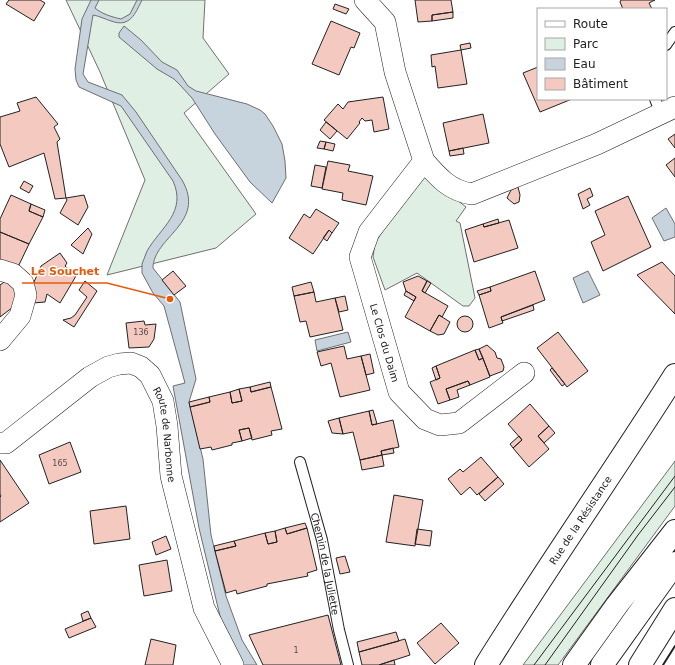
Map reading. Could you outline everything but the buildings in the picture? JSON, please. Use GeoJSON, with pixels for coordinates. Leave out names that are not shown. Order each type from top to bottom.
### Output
{"type":"FeatureCollection","features":[{"type":"Feature","properties":{"kind":"main road","name":"Rue de la Résistance"},"geometry":{"type":"LineString","coordinates":[[486,665],[675,376]]}},
{"type":"Feature","properties":{"kind":"main road"},"geometry":{"type":"LineString","coordinates":[[574,665],[617,605],[675,531]]}},
{"type":"Feature","properties":{"kind":"main road"},"geometry":{"type":"LineString","coordinates":[[602,665],[675,563]]}},
{"type":"Feature","properties":{"kind":"main road"},"geometry":{"type":"LineString","coordinates":[[640,665],[675,609]]}},
{"type":"Feature","properties":{"kind":"street"},"geometry":{"type":"LineString","coordinates":[[365,0],[385,22],[395,72],[424,161],[442,181],[464,193],[472,194],[597,144],[663,107]]}},
{"type":"Feature","properties":{"kind":"street","name":"Le Clos du Daim"},"geometry":{"type":"LineString","coordinates":[[424,161],[369,232],[360,258],[398,392],[425,420],[440,425],[459,423],[524,373]]}},
{"type":"Feature","properties":{"kind":"street"},"geometry":{"type":"LineString","coordinates":[[0,270],[13,274],[23,283],[26,295],[20,316],[0,340]]}},
{"type":"Feature","properties":{"kind":"street","name":"Route de Narbonne"},"geometry":{"type":"LineString","coordinates":[[0,443],[6,443],[90,377],[108,367],[119,364],[131,364],[142,367],[150,375],[163,401],[167,426],[171,476],[204,608],[233,665]]}},
{"type":"Feature","properties":{"kind":"lane"},"geometry":{"type":"LineString","coordinates":[[667,44],[675,32]]}},
{"type":"Feature","properties":{"kind":"lane","name":"Chemin de la Juliette"},"geometry":{"type":"LineString","coordinates":[[300,462],[322,540],[339,630],[348,665]]}},
{"type":"Feature","properties":{"kind":"green space"},"geometry":{"type":"Polygon","coordinates":[[[66,0],[205,0],[203,38],[229,74],[184,113],[256,214],[216,248],[107,275],[145,180],[100,72],[66,0]]]}},
{"type":"Feature","properties":{"kind":"green space"},"geometry":{"type":"Polygon","coordinates":[[[421,172],[466,207],[456,221],[460,223],[475,298],[469,306],[463,306],[417,273],[385,290],[373,257],[375,243],[421,172]]]}},
{"type":"Feature","properties":{"kind":"green space"},"geometry":{"type":"Polygon","coordinates":[[[675,461],[675,506],[558,665],[523,665],[675,461]]]}},
{"type":"Feature","properties":{"kind":"water"},"geometry":{"type":"Polygon","coordinates":[[[91,0],[99,0],[95,8],[98,10],[107,15],[121,19],[130,14],[137,0],[142,0],[134,15],[123,23],[118,23],[93,15],[83,74],[88,82],[122,95],[136,112],[182,180],[188,195],[188,208],[184,219],[161,247],[155,257],[153,268],[180,302],[196,379],[189,402],[203,459],[211,535],[226,596],[242,640],[257,665],[241,665],[225,637],[199,528],[173,386],[185,383],[164,306],[153,293],[142,273],[142,264],[147,251],[175,210],[177,202],[176,192],[173,181],[121,106],[79,87],[76,80],[75,69],[82,19],[91,0]]]}},
{"type":"Feature","properties":{"kind":"water"},"geometry":{"type":"Polygon","coordinates":[[[124,26],[141,40],[162,62],[177,70],[188,86],[196,91],[247,104],[265,114],[282,144],[285,161],[286,178],[272,203],[250,182],[215,134],[192,98],[174,79],[157,69],[119,37],[119,33],[124,26]]]}},
{"type":"Feature","properties":{"kind":"water"},"geometry":{"type":"Polygon","coordinates":[[[666,208],[675,224],[675,237],[664,241],[652,218],[666,208]]]}},
{"type":"Feature","properties":{"kind":"water"},"geometry":{"type":"Polygon","coordinates":[[[588,271],[600,295],[583,303],[573,278],[588,271]]]}},
{"type":"Feature","properties":{"kind":"water"},"geometry":{"type":"Polygon","coordinates":[[[348,332],[351,342],[317,351],[315,340],[348,332]]]}},
{"type":"Feature","properties":{"kind":"tram line"},"geometry":{"type":"LineString","coordinates":[[534,665],[675,476]]}},
{"type":"Feature","properties":{"kind":"tram line"},"geometry":{"type":"LineString","coordinates":[[545,665],[638,535],[675,487]]}},
{"type":"Feature","properties":{"kind":"wall"},"geometry":{"type":"LineString","coordinates":[[663,665],[675,646]]}},
{"type":"Feature","properties":{"kind":"place","name":"Le Souchet"},"geometry":{"type":"Point","coordinates":[170,299]}}]}
